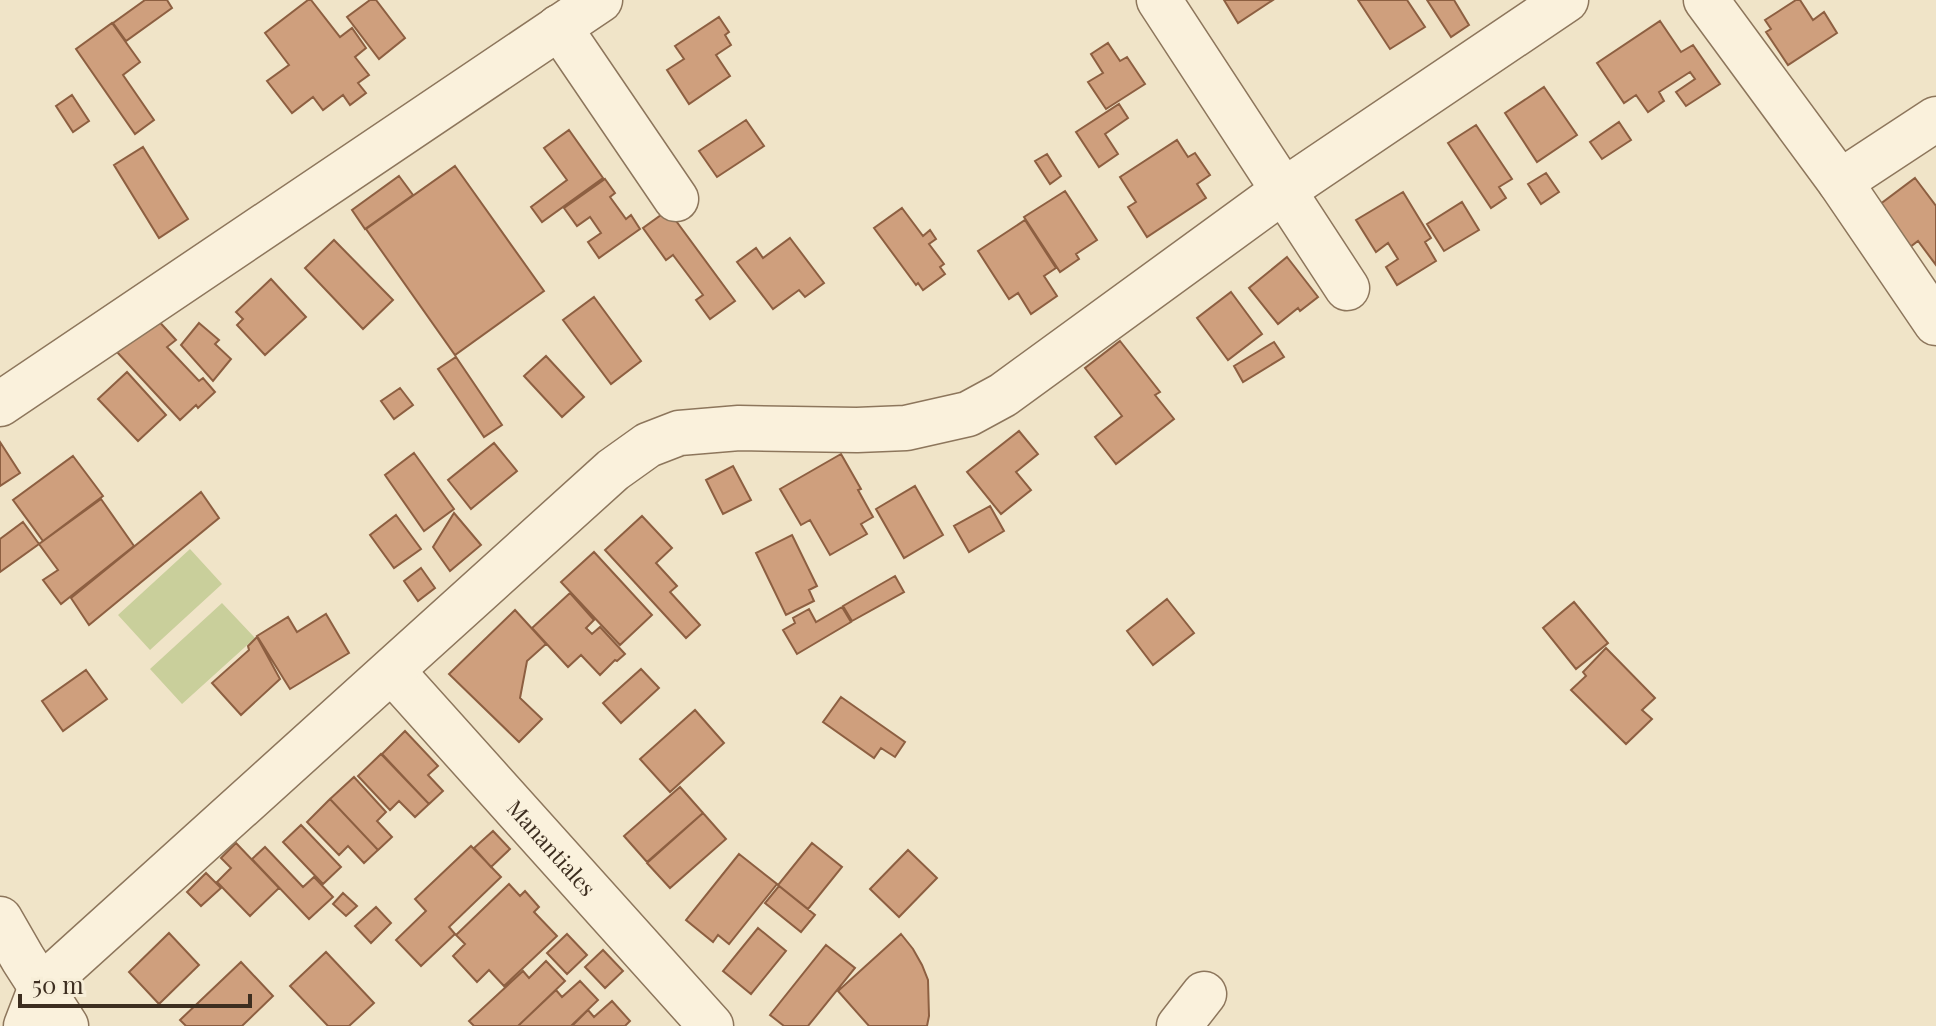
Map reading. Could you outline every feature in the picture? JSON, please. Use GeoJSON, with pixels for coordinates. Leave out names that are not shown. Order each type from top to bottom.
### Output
{"type":"FeatureCollection","features":[{"type":"Feature","properties":{"kind":"street"},"geometry":{"type":"LineString","coordinates":[[0,404],[600,0]]}},
{"type":"Feature","properties":{"kind":"street"},"geometry":{"type":"LineString","coordinates":[[1159,0],[1347,288]]}},
{"type":"Feature","properties":{"kind":"street"},"geometry":{"type":"LineString","coordinates":[[23,981],[392,671],[613,470],[648,445],[679,433],[739,428],[906,428],[968,414],[1003,395],[1283,191],[1566,0]]}},
{"type":"Feature","properties":{"kind":"street"},"geometry":{"type":"LineString","coordinates":[[1706,0],[1840,182],[1936,323]]}},
{"type":"Feature","properties":{"kind":"street"},"geometry":{"type":"LineString","coordinates":[[559,27],[676,199]]}},
{"type":"Feature","properties":{"kind":"street"},"geometry":{"type":"LineString","coordinates":[[1840,182],[1936,119]]}},
{"type":"Feature","properties":{"kind":"street","name":"Manantiales"},"geometry":{"type":"LineString","coordinates":[[392,671],[711,1026]]}},
{"type":"Feature","properties":{"kind":"street"},"geometry":{"type":"LineString","coordinates":[[0,919],[23,981],[66,1026]]}},
{"type":"Feature","properties":{"kind":"green space"},"geometry":{"type":"Polygon","coordinates":[[[190,549],[222,584],[150,650],[118,615],[190,549]]]}},
{"type":"Feature","properties":{"kind":"green space"},"geometry":{"type":"Polygon","coordinates":[[[222,603],[255,638],[182,704],[150,669],[222,603]]]}},
{"type":"Feature","properties":{"kind":"building"},"geometry":{"type":"Polygon","coordinates":[[[145,0],[167,0],[172,8],[126,41],[113,23],[145,0]]]}},
{"type":"Feature","properties":{"kind":"building"},"geometry":{"type":"Polygon","coordinates":[[[308,0],[340,37],[352,28],[366,48],[355,57],[369,75],[358,83],[366,93],[350,105],[343,95],[323,110],[313,97],[292,113],[267,81],[289,65],[265,33],[308,0]]]}},
{"type":"Feature","properties":{"kind":"building"},"geometry":{"type":"Polygon","coordinates":[[[370,0],[376,0],[405,38],[379,59],[347,17],[370,0]]]}},
{"type":"Feature","properties":{"kind":"building"},"geometry":{"type":"Polygon","coordinates":[[[1224,0],[1273,0],[1238,23],[1224,0]]]}},
{"type":"Feature","properties":{"kind":"building"},"geometry":{"type":"Polygon","coordinates":[[[1358,0],[1407,0],[1425,27],[1390,49],[1358,0]]]}},
{"type":"Feature","properties":{"kind":"building"},"geometry":{"type":"Polygon","coordinates":[[[1427,0],[1454,0],[1469,25],[1451,37],[1427,0]]]}},
{"type":"Feature","properties":{"kind":"building"},"geometry":{"type":"Polygon","coordinates":[[[1800,0],[1813,20],[1824,12],[1837,33],[1788,65],[1766,32],[1771,29],[1765,20],[1800,0]]]}},
{"type":"Feature","properties":{"kind":"building"},"geometry":{"type":"Polygon","coordinates":[[[719,17],[729,32],[725,35],[731,45],[716,55],[730,76],[689,104],[667,70],[684,59],[675,46],[719,17]]]}},
{"type":"Feature","properties":{"kind":"building"},"geometry":{"type":"Polygon","coordinates":[[[1660,21],[1681,52],[1693,45],[1720,84],[1686,106],[1676,92],[1695,79],[1690,72],[1659,92],[1664,101],[1648,112],[1636,95],[1624,103],[1597,63],[1660,21]]]}},
{"type":"Feature","properties":{"kind":"building"},"geometry":{"type":"Polygon","coordinates":[[[112,23],[140,62],[123,75],[154,120],[135,134],[76,49],[112,23]]]}},
{"type":"Feature","properties":{"kind":"building"},"geometry":{"type":"Polygon","coordinates":[[[1108,43],[1120,61],[1127,57],[1145,84],[1106,109],[1088,82],[1103,73],[1091,54],[1108,43]]]}},
{"type":"Feature","properties":{"kind":"building"},"geometry":{"type":"Polygon","coordinates":[[[1544,87],[1577,135],[1537,162],[1505,113],[1544,87]]]}},
{"type":"Feature","properties":{"kind":"building"},"geometry":{"type":"Polygon","coordinates":[[[72,95],[89,121],[73,132],[56,106],[72,95]]]}},
{"type":"Feature","properties":{"kind":"building"},"geometry":{"type":"Polygon","coordinates":[[[1119,104],[1128,118],[1105,134],[1118,154],[1099,167],[1076,132],[1119,104]]]}},
{"type":"Feature","properties":{"kind":"building"},"geometry":{"type":"Polygon","coordinates":[[[746,120],[764,146],[717,177],[699,151],[746,120]]]}},
{"type":"Feature","properties":{"kind":"building"},"geometry":{"type":"Polygon","coordinates":[[[1619,122],[1631,140],[1602,159],[1590,142],[1619,122]]]}},
{"type":"Feature","properties":{"kind":"building"},"geometry":{"type":"Polygon","coordinates":[[[1476,125],[1512,179],[1499,187],[1506,198],[1491,208],[1448,143],[1476,125]]]}},
{"type":"Feature","properties":{"kind":"building"},"geometry":{"type":"Polygon","coordinates":[[[569,130],[603,178],[542,222],[531,207],[567,180],[544,148],[569,130]]]}},
{"type":"Feature","properties":{"kind":"building"},"geometry":{"type":"Polygon","coordinates":[[[1177,140],[1188,157],[1195,153],[1210,175],[1197,184],[1206,198],[1147,237],[1128,207],[1136,202],[1120,177],[1177,140]]]}},
{"type":"Feature","properties":{"kind":"building"},"geometry":{"type":"Polygon","coordinates":[[[143,147],[188,219],[159,238],[114,165],[143,147]]]}},
{"type":"Feature","properties":{"kind":"building"},"geometry":{"type":"Polygon","coordinates":[[[1047,154],[1061,176],[1050,184],[1035,161],[1047,154]]]}},
{"type":"Feature","properties":{"kind":"building"},"geometry":{"type":"Polygon","coordinates":[[[455,166],[544,291],[455,355],[366,229],[455,166]]]}},
{"type":"Feature","properties":{"kind":"building"},"geometry":{"type":"Polygon","coordinates":[[[1546,173],[1559,192],[1541,204],[1528,184],[1546,173]]]}},
{"type":"Feature","properties":{"kind":"building"},"geometry":{"type":"Polygon","coordinates":[[[399,176],[413,195],[365,229],[352,210],[399,176]]]}},
{"type":"Feature","properties":{"kind":"building"},"geometry":{"type":"Polygon","coordinates":[[[1915,178],[1936,206],[1936,265],[1918,241],[1910,247],[1879,205],[1915,178]]]}},
{"type":"Feature","properties":{"kind":"building"},"geometry":{"type":"Polygon","coordinates":[[[605,179],[615,193],[610,197],[626,219],[631,215],[640,229],[599,258],[588,242],[601,233],[590,217],[577,226],[564,208],[605,179]]]}},
{"type":"Feature","properties":{"kind":"building"},"geometry":{"type":"Polygon","coordinates":[[[1065,191],[1097,240],[1076,254],[1079,259],[1060,272],[1024,217],[1065,191]]]}},
{"type":"Feature","properties":{"kind":"building"},"geometry":{"type":"Polygon","coordinates":[[[1403,192],[1431,238],[1425,242],[1436,261],[1397,285],[1386,267],[1398,259],[1388,243],[1376,252],[1356,220],[1403,192]]]}},
{"type":"Feature","properties":{"kind":"building"},"geometry":{"type":"Polygon","coordinates":[[[1462,202],[1479,230],[1444,251],[1427,224],[1462,202]]]}},
{"type":"Feature","properties":{"kind":"building"},"geometry":{"type":"Polygon","coordinates":[[[902,208],[923,236],[930,230],[936,239],[929,244],[944,264],[940,267],[945,274],[923,290],[874,228],[902,208]]]}},
{"type":"Feature","properties":{"kind":"building"},"geometry":{"type":"Polygon","coordinates":[[[668,210],[735,301],[710,319],[696,300],[703,295],[673,255],[666,260],[643,228],[668,210]]]}},
{"type":"Feature","properties":{"kind":"building"},"geometry":{"type":"Polygon","coordinates":[[[1025,220],[1056,268],[1044,276],[1057,296],[1031,314],[1018,293],[1009,299],[978,251],[1025,220]]]}},
{"type":"Feature","properties":{"kind":"building"},"geometry":{"type":"Polygon","coordinates":[[[790,238],[824,283],[805,297],[799,290],[773,309],[737,262],[756,248],[763,258],[790,238]]]}},
{"type":"Feature","properties":{"kind":"building"},"geometry":{"type":"Polygon","coordinates":[[[334,240],[393,300],[363,329],[305,268],[334,240]]]}},
{"type":"Feature","properties":{"kind":"building"},"geometry":{"type":"Polygon","coordinates":[[[1287,257],[1318,297],[1278,324],[1249,288],[1287,257]]]}},
{"type":"Feature","properties":{"kind":"building"},"geometry":{"type":"Polygon","coordinates":[[[271,279],[306,317],[265,355],[237,325],[243,319],[236,312],[271,279]]]}},
{"type":"Feature","properties":{"kind":"building"},"geometry":{"type":"Polygon","coordinates":[[[1231,292],[1262,334],[1228,360],[1197,318],[1231,292]]]}},
{"type":"Feature","properties":{"kind":"building"},"geometry":{"type":"Polygon","coordinates":[[[594,297],[641,361],[611,384],[563,320],[594,297]]]}},
{"type":"Feature","properties":{"kind":"building"},"geometry":{"type":"Polygon","coordinates":[[[154,316],[176,340],[167,347],[199,381],[203,378],[215,392],[180,420],[117,352],[154,316]]]}},
{"type":"Feature","properties":{"kind":"building"},"geometry":{"type":"Polygon","coordinates":[[[199,323],[219,340],[215,344],[231,359],[213,381],[181,345],[199,323]]]}},
{"type":"Feature","properties":{"kind":"building"},"geometry":{"type":"Polygon","coordinates":[[[1120,341],[1160,392],[1155,395],[1174,419],[1116,464],[1095,437],[1122,416],[1085,368],[1120,341]]]}},
{"type":"Feature","properties":{"kind":"building"},"geometry":{"type":"Polygon","coordinates":[[[1274,342],[1284,357],[1243,382],[1234,366],[1274,342]]]}},
{"type":"Feature","properties":{"kind":"building"},"geometry":{"type":"Polygon","coordinates":[[[546,356],[584,397],[562,417],[524,376],[546,356]]]}},
{"type":"Feature","properties":{"kind":"building"},"geometry":{"type":"Polygon","coordinates":[[[456,357],[502,425],[484,437],[438,369],[456,357]]]}},
{"type":"Feature","properties":{"kind":"building"},"geometry":{"type":"Polygon","coordinates":[[[127,372],[166,415],[138,441],[98,399],[127,372]]]}},
{"type":"Feature","properties":{"kind":"building"},"geometry":{"type":"Polygon","coordinates":[[[400,388],[413,405],[394,419],[381,401],[400,388]]]}},
{"type":"Feature","properties":{"kind":"building"},"geometry":{"type":"Polygon","coordinates":[[[1019,431],[1038,454],[1016,472],[1031,490],[1001,514],[967,472],[1019,431]]]}},
{"type":"Feature","properties":{"kind":"building"},"geometry":{"type":"Polygon","coordinates":[[[0,442],[20,473],[0,486],[0,442]]]}},
{"type":"Feature","properties":{"kind":"building"},"geometry":{"type":"Polygon","coordinates":[[[494,443],[517,471],[471,509],[448,480],[494,443]]]}},
{"type":"Feature","properties":{"kind":"building"},"geometry":{"type":"Polygon","coordinates":[[[414,453],[454,509],[424,531],[385,475],[414,453]]]}},
{"type":"Feature","properties":{"kind":"building"},"geometry":{"type":"Polygon","coordinates":[[[841,454],[873,517],[861,524],[867,534],[830,555],[810,520],[801,525],[780,489],[841,454]]]}},
{"type":"Feature","properties":{"kind":"building"},"geometry":{"type":"Polygon","coordinates":[[[73,456],[103,496],[43,541],[13,500],[73,456]]]}},
{"type":"Feature","properties":{"kind":"building"},"geometry":{"type":"Polygon","coordinates":[[[733,466],[751,500],[723,514],[706,480],[733,466]]]}},
{"type":"Feature","properties":{"kind":"building"},"geometry":{"type":"Polygon","coordinates":[[[915,486],[943,535],[904,558],[876,509],[915,486]]]}},
{"type":"Feature","properties":{"kind":"building"},"geometry":{"type":"Polygon","coordinates":[[[201,492],[219,518],[89,625],[71,598],[201,492]]]}},
{"type":"Feature","properties":{"kind":"building"},"geometry":{"type":"Polygon","coordinates":[[[101,499],[134,546],[61,604],[43,580],[58,570],[39,544],[101,499]]]}},
{"type":"Feature","properties":{"kind":"building"},"geometry":{"type":"Polygon","coordinates":[[[990,506],[1004,531],[969,552],[954,526],[990,506]]]}},
{"type":"Feature","properties":{"kind":"building"},"geometry":{"type":"Polygon","coordinates":[[[454,513],[481,545],[450,571],[433,547],[454,513]]]}},
{"type":"Feature","properties":{"kind":"building"},"geometry":{"type":"Polygon","coordinates":[[[396,515],[421,549],[394,568],[370,535],[396,515]]]}},
{"type":"Feature","properties":{"kind":"building"},"geometry":{"type":"Polygon","coordinates":[[[642,516],[672,548],[656,563],[677,586],[670,592],[700,625],[686,638],[605,550],[642,516]]]}},
{"type":"Feature","properties":{"kind":"building"},"geometry":{"type":"Polygon","coordinates":[[[23,522],[39,544],[0,572],[0,539],[23,522]]]}},
{"type":"Feature","properties":{"kind":"building"},"geometry":{"type":"Polygon","coordinates":[[[792,535],[817,586],[809,590],[814,601],[786,615],[756,553],[792,535]]]}},
{"type":"Feature","properties":{"kind":"building"},"geometry":{"type":"Polygon","coordinates":[[[594,552],[652,615],[620,645],[561,582],[594,552]]]}},
{"type":"Feature","properties":{"kind":"building"},"geometry":{"type":"Polygon","coordinates":[[[421,568],[435,588],[418,601],[404,581],[421,568]]]}},
{"type":"Feature","properties":{"kind":"building"},"geometry":{"type":"Polygon","coordinates":[[[895,576],[904,592],[852,621],[843,606],[895,576]]]}},
{"type":"Feature","properties":{"kind":"building"},"geometry":{"type":"Polygon","coordinates":[[[570,593],[594,620],[586,628],[592,634],[600,627],[625,654],[600,675],[581,655],[568,667],[532,628],[570,593]]]}},
{"type":"Feature","properties":{"kind":"building"},"geometry":{"type":"Polygon","coordinates":[[[1167,599],[1194,633],[1153,665],[1127,631],[1167,599]]]}},
{"type":"Feature","properties":{"kind":"building"},"geometry":{"type":"Polygon","coordinates":[[[1574,602],[1608,643],[1576,669],[1543,628],[1574,602]]]}},
{"type":"Feature","properties":{"kind":"building"},"geometry":{"type":"Polygon","coordinates":[[[842,607],[851,622],[797,654],[783,630],[795,623],[793,618],[809,609],[816,622],[842,607]]]}},
{"type":"Feature","properties":{"kind":"building"},"geometry":{"type":"Polygon","coordinates":[[[515,610],[546,644],[527,661],[520,698],[542,719],[519,742],[449,674],[515,610]]]}},
{"type":"Feature","properties":{"kind":"building"},"geometry":{"type":"Polygon","coordinates":[[[326,614],[349,653],[290,689],[257,636],[288,617],[297,632],[326,614]]]}},
{"type":"Feature","properties":{"kind":"building"},"geometry":{"type":"Polygon","coordinates":[[[257,637],[280,679],[241,715],[212,683],[249,650],[248,646],[257,637]]]}},
{"type":"Feature","properties":{"kind":"building"},"geometry":{"type":"Polygon","coordinates":[[[1606,648],[1655,698],[1642,710],[1652,719],[1626,744],[1571,690],[1586,676],[1583,672],[1606,648]]]}},
{"type":"Feature","properties":{"kind":"building"},"geometry":{"type":"Polygon","coordinates":[[[641,669],[659,688],[621,723],[603,703],[641,669]]]}},
{"type":"Feature","properties":{"kind":"building"},"geometry":{"type":"Polygon","coordinates":[[[86,670],[107,699],[63,731],[42,701],[86,670]]]}},
{"type":"Feature","properties":{"kind":"building"},"geometry":{"type":"Polygon","coordinates":[[[841,697],[905,742],[895,757],[881,748],[874,758],[823,722],[841,697]]]}},
{"type":"Feature","properties":{"kind":"building"},"geometry":{"type":"Polygon","coordinates":[[[695,710],[724,743],[670,792],[640,759],[695,710]]]}},
{"type":"Feature","properties":{"kind":"building"},"geometry":{"type":"Polygon","coordinates":[[[405,731],[438,766],[428,775],[443,791],[429,804],[382,754],[405,731]]]}},
{"type":"Feature","properties":{"kind":"building"},"geometry":{"type":"Polygon","coordinates":[[[381,754],[429,804],[415,817],[399,801],[390,810],[358,776],[381,754]]]}},
{"type":"Feature","properties":{"kind":"building"},"geometry":{"type":"Polygon","coordinates":[[[354,777],[386,812],[377,821],[392,837],[378,850],[330,799],[354,777]]]}},
{"type":"Feature","properties":{"kind":"building"},"geometry":{"type":"Polygon","coordinates":[[[680,787],[703,813],[647,862],[624,836],[680,787]]]}},
{"type":"Feature","properties":{"kind":"building"},"geometry":{"type":"Polygon","coordinates":[[[330,799],[378,850],[364,863],[348,846],[339,855],[307,822],[330,799]]]}},
{"type":"Feature","properties":{"kind":"building"},"geometry":{"type":"Polygon","coordinates":[[[703,813],[726,839],[670,888],[647,863],[703,813]]]}},
{"type":"Feature","properties":{"kind":"building"},"geometry":{"type":"Polygon","coordinates":[[[301,825],[341,867],[323,884],[283,842],[301,825]]]}},
{"type":"Feature","properties":{"kind":"building"},"geometry":{"type":"Polygon","coordinates":[[[493,831],[510,849],[491,867],[474,848],[493,831]]]}},
{"type":"Feature","properties":{"kind":"building"},"geometry":{"type":"Polygon","coordinates":[[[236,843],[279,888],[250,916],[217,882],[231,868],[221,858],[236,843]]]}},
{"type":"Feature","properties":{"kind":"building"},"geometry":{"type":"Polygon","coordinates":[[[812,843],[842,867],[808,909],[778,885],[812,843]]]}},
{"type":"Feature","properties":{"kind":"building"},"geometry":{"type":"Polygon","coordinates":[[[471,846],[501,877],[449,927],[455,934],[421,966],[396,940],[426,911],[415,899],[471,846]]]}},
{"type":"Feature","properties":{"kind":"building"},"geometry":{"type":"Polygon","coordinates":[[[265,847],[303,887],[314,877],[333,897],[309,919],[252,859],[265,847]]]}},
{"type":"Feature","properties":{"kind":"building"},"geometry":{"type":"Polygon","coordinates":[[[908,850],[937,878],[899,917],[870,889],[908,850]]]}},
{"type":"Feature","properties":{"kind":"building"},"geometry":{"type":"Polygon","coordinates":[[[739,854],[777,884],[729,944],[718,935],[713,942],[686,920],[739,854]]]}},
{"type":"Feature","properties":{"kind":"building"},"geometry":{"type":"Polygon","coordinates":[[[206,873],[221,888],[201,906],[187,892],[206,873]]]}},
{"type":"Feature","properties":{"kind":"building"},"geometry":{"type":"Polygon","coordinates":[[[509,884],[520,896],[525,891],[539,907],[534,912],[557,936],[504,986],[489,970],[477,982],[453,956],[465,944],[456,935],[509,884]]]}},
{"type":"Feature","properties":{"kind":"building"},"geometry":{"type":"Polygon","coordinates":[[[779,886],[815,915],[801,932],[765,903],[779,886]]]}},
{"type":"Feature","properties":{"kind":"building"},"geometry":{"type":"Polygon","coordinates":[[[343,893],[357,906],[346,916],[333,904],[343,893]]]}},
{"type":"Feature","properties":{"kind":"building"},"geometry":{"type":"Polygon","coordinates":[[[376,907],[391,923],[371,943],[355,926],[376,907]]]}},
{"type":"Feature","properties":{"kind":"building"},"geometry":{"type":"Polygon","coordinates":[[[758,928],[786,951],[751,994],[723,971],[758,928]]]}},
{"type":"Feature","properties":{"kind":"building"},"geometry":{"type":"Polygon","coordinates":[[[169,933],[199,965],[159,1004],[129,972],[169,933]]]}},
{"type":"Feature","properties":{"kind":"building"},"geometry":{"type":"Polygon","coordinates":[[[567,934],[587,955],[567,974],[547,953],[567,934]]]}},
{"type":"Feature","properties":{"kind":"building"},"geometry":{"type":"Polygon","coordinates":[[[901,934],[913,949],[928,980],[927,1026],[869,1026],[838,991],[901,934]]]}},
{"type":"Feature","properties":{"kind":"building"},"geometry":{"type":"Polygon","coordinates":[[[826,945],[855,968],[808,1026],[784,1026],[770,1015],[826,945]]]}},
{"type":"Feature","properties":{"kind":"building"},"geometry":{"type":"Polygon","coordinates":[[[603,950],[623,971],[605,988],[585,967],[603,950]]]}},
{"type":"Feature","properties":{"kind":"building"},"geometry":{"type":"Polygon","coordinates":[[[326,952],[374,1003],[349,1026],[328,1026],[290,986],[326,952]]]}},
{"type":"Feature","properties":{"kind":"building"},"geometry":{"type":"Polygon","coordinates":[[[546,961],[565,981],[518,1026],[474,1026],[469,1021],[523,971],[529,978],[546,961]]]}},
{"type":"Feature","properties":{"kind":"building"},"geometry":{"type":"Polygon","coordinates":[[[241,962],[273,996],[242,1026],[186,1026],[180,1020],[241,962]]]}},
{"type":"Feature","properties":{"kind":"building"},"geometry":{"type":"Polygon","coordinates":[[[580,981],[598,1000],[571,1026],[518,1026],[556,990],[562,997],[580,981]]]}},
{"type":"Feature","properties":{"kind":"building"},"geometry":{"type":"Polygon","coordinates":[[[612,1001],[630,1021],[625,1026],[572,1026],[588,1010],[594,1017],[612,1001]]]}}]}
